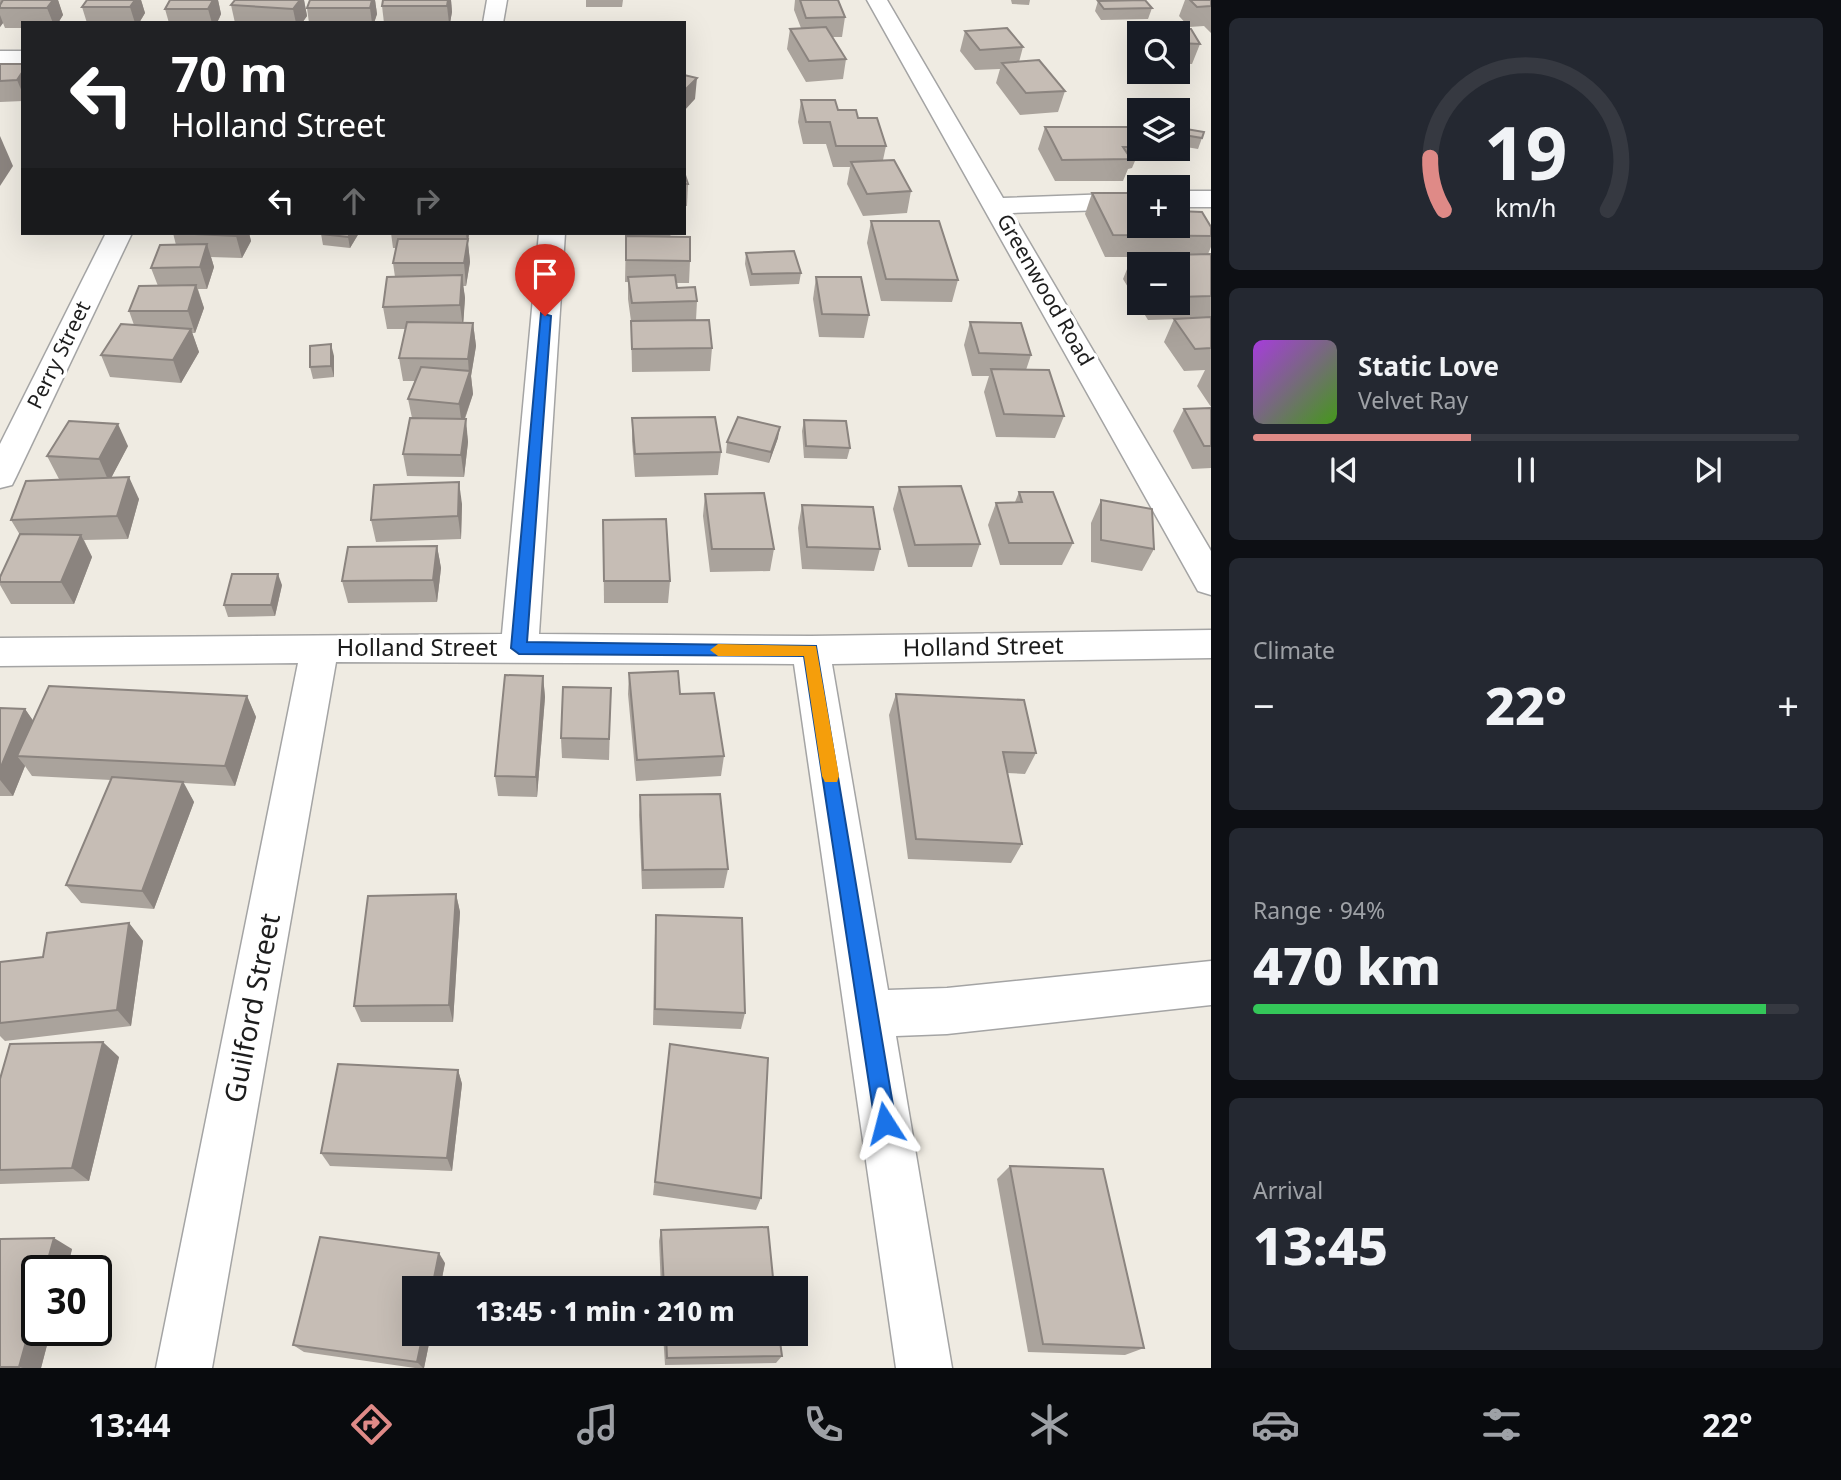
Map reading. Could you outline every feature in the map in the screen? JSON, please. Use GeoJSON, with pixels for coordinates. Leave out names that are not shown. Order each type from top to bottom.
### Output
{"type":"FeatureCollection","features":[{"type":"Feature","properties":{"kind":"street"},"geometry":{"type":"LineString","coordinates":[[493,21],[497,0]]}},
{"type":"Feature","properties":{"kind":"street","name":"Greenwood Road"},"geometry":{"type":"LineString","coordinates":[[877,0],[1211,582]]}},
{"type":"Feature","properties":{"kind":"street"},"geometry":{"type":"LineString","coordinates":[[0,57],[21,57]]}},
{"type":"Feature","properties":{"kind":"street"},"geometry":{"type":"LineString","coordinates":[[1190,199],[1211,198]]}},
{"type":"Feature","properties":{"kind":"street"},"geometry":{"type":"LineString","coordinates":[[997,206],[1127,201]]}},
{"type":"Feature","properties":{"kind":"street","name":"Perry Street"},"geometry":{"type":"LineString","coordinates":[[0,477],[118,235]]}},
{"type":"Feature","properties":{"kind":"street"},"geometry":{"type":"LineString","coordinates":[[519,648],[552,235]]}},
{"type":"Feature","properties":{"kind":"street"},"geometry":{"type":"LineString","coordinates":[[0,425],[30,416]]}},
{"type":"Feature","properties":{"kind":"street","name":"Holland Street"},"geometry":{"type":"LineString","coordinates":[[0,653],[320,648],[811,650],[1211,644]]}},
{"type":"Feature","properties":{"kind":"street","name":"Guilford Street"},"geometry":{"type":"LineString","coordinates":[[184,1368],[320,648]]}},
{"type":"Feature","properties":{"kind":"street"},"geometry":{"type":"LineString","coordinates":[[811,650],[924,1368]]}},
{"type":"Feature","properties":{"kind":"street"},"geometry":{"type":"LineString","coordinates":[[868,1014],[947,1011],[1211,983]]}},
{"type":"Feature","properties":{"kind":"building"},"geometry":{"type":"Polygon","coordinates":[[[3,0],[53,0],[47,8],[0,8],[3,0]]]}},
{"type":"Feature","properties":{"kind":"building"},"geometry":{"type":"Polygon","coordinates":[[[87,0],[135,0],[130,7],[82,7],[87,0]]]}},
{"type":"Feature","properties":{"kind":"building"},"geometry":{"type":"Polygon","coordinates":[[[170,0],[213,0],[208,9],[165,9],[170,0]]]}},
{"type":"Feature","properties":{"kind":"building"},"geometry":{"type":"Polygon","coordinates":[[[235,0],[300,0],[293,9],[231,5],[235,0]]]}},
{"type":"Feature","properties":{"kind":"building"},"geometry":{"type":"Polygon","coordinates":[[[310,0],[372,0],[370,8],[307,8],[310,0]]]}},
{"type":"Feature","properties":{"kind":"building"},"geometry":{"type":"Polygon","coordinates":[[[383,0],[448,0],[447,6],[382,6],[383,0]]]}},
{"type":"Feature","properties":{"kind":"building"},"geometry":{"type":"Polygon","coordinates":[[[800,0],[838,0],[845,17],[806,18],[800,0]]]}},
{"type":"Feature","properties":{"kind":"building"},"geometry":{"type":"Polygon","coordinates":[[[1145,0],[1152,8],[1104,9],[1098,1],[1145,0]]]}},
{"type":"Feature","properties":{"kind":"building"},"geometry":{"type":"Polygon","coordinates":[[[1190,0],[1211,0],[1211,6],[1197,7],[1190,0]]]}},
{"type":"Feature","properties":{"kind":"building"},"geometry":{"type":"Polygon","coordinates":[[[826,27],[846,59],[809,61],[790,29],[826,27]]]}},
{"type":"Feature","properties":{"kind":"building"},"geometry":{"type":"Polygon","coordinates":[[[1007,28],[1023,47],[980,50],[965,31],[1007,28]]]}},
{"type":"Feature","properties":{"kind":"building"},"geometry":{"type":"Polygon","coordinates":[[[1190,29],[1191,29],[1200,44],[1190,44],[1190,29]]]}},
{"type":"Feature","properties":{"kind":"building"},"geometry":{"type":"Polygon","coordinates":[[[1039,60],[1065,91],[1026,93],[1002,63],[1039,60]]]}},
{"type":"Feature","properties":{"kind":"building"},"geometry":{"type":"Polygon","coordinates":[[[0,64],[21,64],[21,74],[17,80],[0,81],[0,64]]]}},
{"type":"Feature","properties":{"kind":"building"},"geometry":{"type":"Polygon","coordinates":[[[686,75],[697,78],[686,89],[686,75]]]}},
{"type":"Feature","properties":{"kind":"building"},"geometry":{"type":"Polygon","coordinates":[[[801,100],[835,100],[838,110],[856,110],[858,118],[877,118],[886,146],[836,146],[830,122],[806,122],[801,100]]]}},
{"type":"Feature","properties":{"kind":"building"},"geometry":{"type":"Polygon","coordinates":[[[1045,127],[1127,127],[1127,147],[1123,147],[1127,159],[1062,160],[1045,127]]]}},
{"type":"Feature","properties":{"kind":"building"},"geometry":{"type":"Polygon","coordinates":[[[1190,130],[1204,132],[1202,138],[1190,136],[1190,130]]]}},
{"type":"Feature","properties":{"kind":"building"},"geometry":{"type":"Polygon","coordinates":[[[894,160],[911,191],[867,194],[851,162],[894,160]]]}},
{"type":"Feature","properties":{"kind":"building"},"geometry":{"type":"Polygon","coordinates":[[[1092,193],[1127,193],[1127,235],[1113,235],[1092,193]]]}},
{"type":"Feature","properties":{"kind":"building"},"geometry":{"type":"Polygon","coordinates":[[[1190,212],[1202,212],[1211,227],[1211,236],[1190,236],[1190,212]]]}},
{"type":"Feature","properties":{"kind":"building"},"geometry":{"type":"Polygon","coordinates":[[[871,221],[939,221],[958,280],[886,279],[871,221]]]}},
{"type":"Feature","properties":{"kind":"building"},"geometry":{"type":"Polygon","coordinates":[[[626,236],[690,237],[690,261],[626,260],[626,236]]]}},
{"type":"Feature","properties":{"kind":"building"},"geometry":{"type":"Polygon","coordinates":[[[398,239],[468,239],[464,263],[393,263],[398,239]]]}},
{"type":"Feature","properties":{"kind":"building"},"geometry":{"type":"Polygon","coordinates":[[[207,244],[200,267],[151,268],[160,245],[207,244]]]}},
{"type":"Feature","properties":{"kind":"building"},"geometry":{"type":"Polygon","coordinates":[[[794,251],[801,273],[752,274],[746,253],[794,251]]]}},
{"type":"Feature","properties":{"kind":"building"},"geometry":{"type":"Polygon","coordinates":[[[1211,254],[1211,296],[1190,297],[1190,255],[1211,254]]]}},
{"type":"Feature","properties":{"kind":"building"},"geometry":{"type":"Polygon","coordinates":[[[462,275],[460,305],[383,307],[387,277],[462,275]]]}},
{"type":"Feature","properties":{"kind":"building"},"geometry":{"type":"Polygon","coordinates":[[[675,275],[677,288],[695,287],[697,301],[632,303],[628,277],[675,275]]]}},
{"type":"Feature","properties":{"kind":"building"},"geometry":{"type":"Polygon","coordinates":[[[816,277],[861,277],[869,315],[822,314],[816,277]]]}},
{"type":"Feature","properties":{"kind":"building"},"geometry":{"type":"Polygon","coordinates":[[[196,285],[188,311],[129,311],[139,286],[196,285]]]}},
{"type":"Feature","properties":{"kind":"building"},"geometry":{"type":"Polygon","coordinates":[[[1211,317],[1211,348],[1195,349],[1174,319],[1211,317]]]}},
{"type":"Feature","properties":{"kind":"building"},"geometry":{"type":"Polygon","coordinates":[[[709,320],[712,348],[632,349],[631,321],[709,320]]]}},
{"type":"Feature","properties":{"kind":"building"},"geometry":{"type":"Polygon","coordinates":[[[407,322],[473,323],[468,359],[399,358],[407,322]]]}},
{"type":"Feature","properties":{"kind":"building"},"geometry":{"type":"Polygon","coordinates":[[[970,322],[1021,323],[1031,355],[979,353],[970,322]]]}},
{"type":"Feature","properties":{"kind":"building"},"geometry":{"type":"Polygon","coordinates":[[[121,324],[191,329],[173,360],[101,355],[121,324]]]}},
{"type":"Feature","properties":{"kind":"building"},"geometry":{"type":"Polygon","coordinates":[[[331,344],[331,366],[310,367],[310,346],[331,344]]]}},
{"type":"Feature","properties":{"kind":"building"},"geometry":{"type":"Polygon","coordinates":[[[421,367],[470,371],[459,404],[408,399],[421,367]]]}},
{"type":"Feature","properties":{"kind":"building"},"geometry":{"type":"Polygon","coordinates":[[[991,369],[1049,370],[1064,416],[1004,414],[991,369]]]}},
{"type":"Feature","properties":{"kind":"building"},"geometry":{"type":"Polygon","coordinates":[[[1211,408],[1211,446],[1204,446],[1184,409],[1211,408]]]}},
{"type":"Feature","properties":{"kind":"building"},"geometry":{"type":"Polygon","coordinates":[[[715,417],[721,452],[635,454],[632,418],[715,417]]]}},
{"type":"Feature","properties":{"kind":"building"},"geometry":{"type":"Polygon","coordinates":[[[738,417],[780,427],[771,452],[727,442],[738,417]]]}},
{"type":"Feature","properties":{"kind":"building"},"geometry":{"type":"Polygon","coordinates":[[[410,418],[466,419],[461,455],[403,454],[410,418]]]}},
{"type":"Feature","properties":{"kind":"building"},"geometry":{"type":"Polygon","coordinates":[[[804,420],[846,421],[850,448],[806,446],[804,420]]]}},
{"type":"Feature","properties":{"kind":"building"},"geometry":{"type":"Polygon","coordinates":[[[69,421],[118,424],[99,459],[47,456],[69,421]]]}},
{"type":"Feature","properties":{"kind":"building"},"geometry":{"type":"Polygon","coordinates":[[[129,477],[117,516],[11,520],[26,481],[129,477]]]}},
{"type":"Feature","properties":{"kind":"building"},"geometry":{"type":"Polygon","coordinates":[[[459,482],[458,516],[371,520],[374,485],[459,482]]]}},
{"type":"Feature","properties":{"kind":"building"},"geometry":{"type":"Polygon","coordinates":[[[961,486],[980,544],[915,545],[899,487],[961,486]]]}},
{"type":"Feature","properties":{"kind":"building"},"geometry":{"type":"Polygon","coordinates":[[[1019,492],[1053,492],[1073,543],[1009,543],[996,503],[1022,502],[1019,492]]]}},
{"type":"Feature","properties":{"kind":"building"},"geometry":{"type":"Polygon","coordinates":[[[764,493],[774,549],[712,549],[705,494],[764,493]]]}},
{"type":"Feature","properties":{"kind":"building"},"geometry":{"type":"Polygon","coordinates":[[[1101,500],[1152,509],[1154,549],[1101,540],[1101,500]]]}},
{"type":"Feature","properties":{"kind":"building"},"geometry":{"type":"Polygon","coordinates":[[[802,505],[873,507],[880,549],[807,547],[802,505]]]}},
{"type":"Feature","properties":{"kind":"building"},"geometry":{"type":"Polygon","coordinates":[[[666,519],[670,581],[604,581],[603,520],[666,519]]]}},
{"type":"Feature","properties":{"kind":"building"},"geometry":{"type":"Polygon","coordinates":[[[20,534],[81,535],[61,582],[0,582],[20,534]]]}},
{"type":"Feature","properties":{"kind":"building"},"geometry":{"type":"Polygon","coordinates":[[[437,546],[433,580],[342,581],[348,547],[437,546]]]}},
{"type":"Feature","properties":{"kind":"building"},"geometry":{"type":"Polygon","coordinates":[[[232,574],[278,574],[271,605],[224,605],[232,574]]]}},
{"type":"Feature","properties":{"kind":"building"},"geometry":{"type":"Polygon","coordinates":[[[678,671],[680,694],[714,693],[724,756],[637,760],[629,673],[678,671]]]}},
{"type":"Feature","properties":{"kind":"building"},"geometry":{"type":"Polygon","coordinates":[[[505,675],[543,676],[536,777],[495,776],[505,675]]]}},
{"type":"Feature","properties":{"kind":"building"},"geometry":{"type":"Polygon","coordinates":[[[49,686],[247,696],[225,766],[17,756],[49,686]]]}},
{"type":"Feature","properties":{"kind":"building"},"geometry":{"type":"Polygon","coordinates":[[[563,687],[611,688],[609,739],[561,738],[563,687]]]}},
{"type":"Feature","properties":{"kind":"building"},"geometry":{"type":"Polygon","coordinates":[[[896,694],[1024,700],[1036,753],[1003,752],[1022,844],[916,839],[896,694]]]}},
{"type":"Feature","properties":{"kind":"building"},"geometry":{"type":"Polygon","coordinates":[[[0,708],[25,709],[0,769],[0,708]]]}},
{"type":"Feature","properties":{"kind":"building"},"geometry":{"type":"Polygon","coordinates":[[[112,777],[183,782],[142,891],[66,885],[112,777]]]}},
{"type":"Feature","properties":{"kind":"building"},"geometry":{"type":"Polygon","coordinates":[[[720,794],[728,869],[643,870],[640,795],[720,794]]]}},
{"type":"Feature","properties":{"kind":"building"},"geometry":{"type":"Polygon","coordinates":[[[456,894],[449,1005],[354,1006],[368,896],[456,894]]]}},
{"type":"Feature","properties":{"kind":"building"},"geometry":{"type":"Polygon","coordinates":[[[656,915],[742,918],[745,1013],[655,1009],[656,915]]]}},
{"type":"Feature","properties":{"kind":"building"},"geometry":{"type":"Polygon","coordinates":[[[129,923],[117,1010],[0,1023],[0,962],[43,957],[47,933],[129,923]]]}},
{"type":"Feature","properties":{"kind":"building"},"geometry":{"type":"Polygon","coordinates":[[[103,1042],[72,1168],[0,1170],[0,1079],[10,1044],[103,1042]]]}},
{"type":"Feature","properties":{"kind":"building"},"geometry":{"type":"Polygon","coordinates":[[[670,1044],[768,1058],[761,1198],[655,1182],[670,1044]]]}},
{"type":"Feature","properties":{"kind":"building"},"geometry":{"type":"Polygon","coordinates":[[[338,1064],[458,1070],[447,1158],[321,1153],[338,1064]]]}},
{"type":"Feature","properties":{"kind":"building"},"geometry":{"type":"Polygon","coordinates":[[[1010,1166],[1103,1169],[1144,1348],[1043,1344],[1010,1166]]]}},
{"type":"Feature","properties":{"kind":"building"},"geometry":{"type":"Polygon","coordinates":[[[768,1227],[773,1276],[663,1276],[661,1230],[768,1227]]]}},
{"type":"Feature","properties":{"kind":"building"},"geometry":{"type":"Polygon","coordinates":[[[320,1237],[439,1253],[434,1276],[402,1276],[402,1346],[420,1346],[417,1362],[293,1345],[320,1237]]]}},
{"type":"Feature","properties":{"kind":"building"},"geometry":{"type":"Polygon","coordinates":[[[54,1238],[49,1255],[21,1255],[21,1346],[25,1346],[19,1367],[0,1367],[0,1239],[54,1238]]]}},
{"type":"Feature","properties":{"kind":"building"},"geometry":{"type":"Polygon","coordinates":[[[666,1346],[781,1346],[782,1356],[667,1358],[666,1346]]]}},
{"type":"Feature","properties":{"kind":"slow traffic"},"geometry":{"type":"LineString","coordinates":[[718,650],[811,650],[831,776]]}},
{"type":"Feature","properties":{"kind":"route"},"geometry":{"type":"LineString","coordinates":[[545,316],[519,648],[811,650],[885,1123]]}}]}
